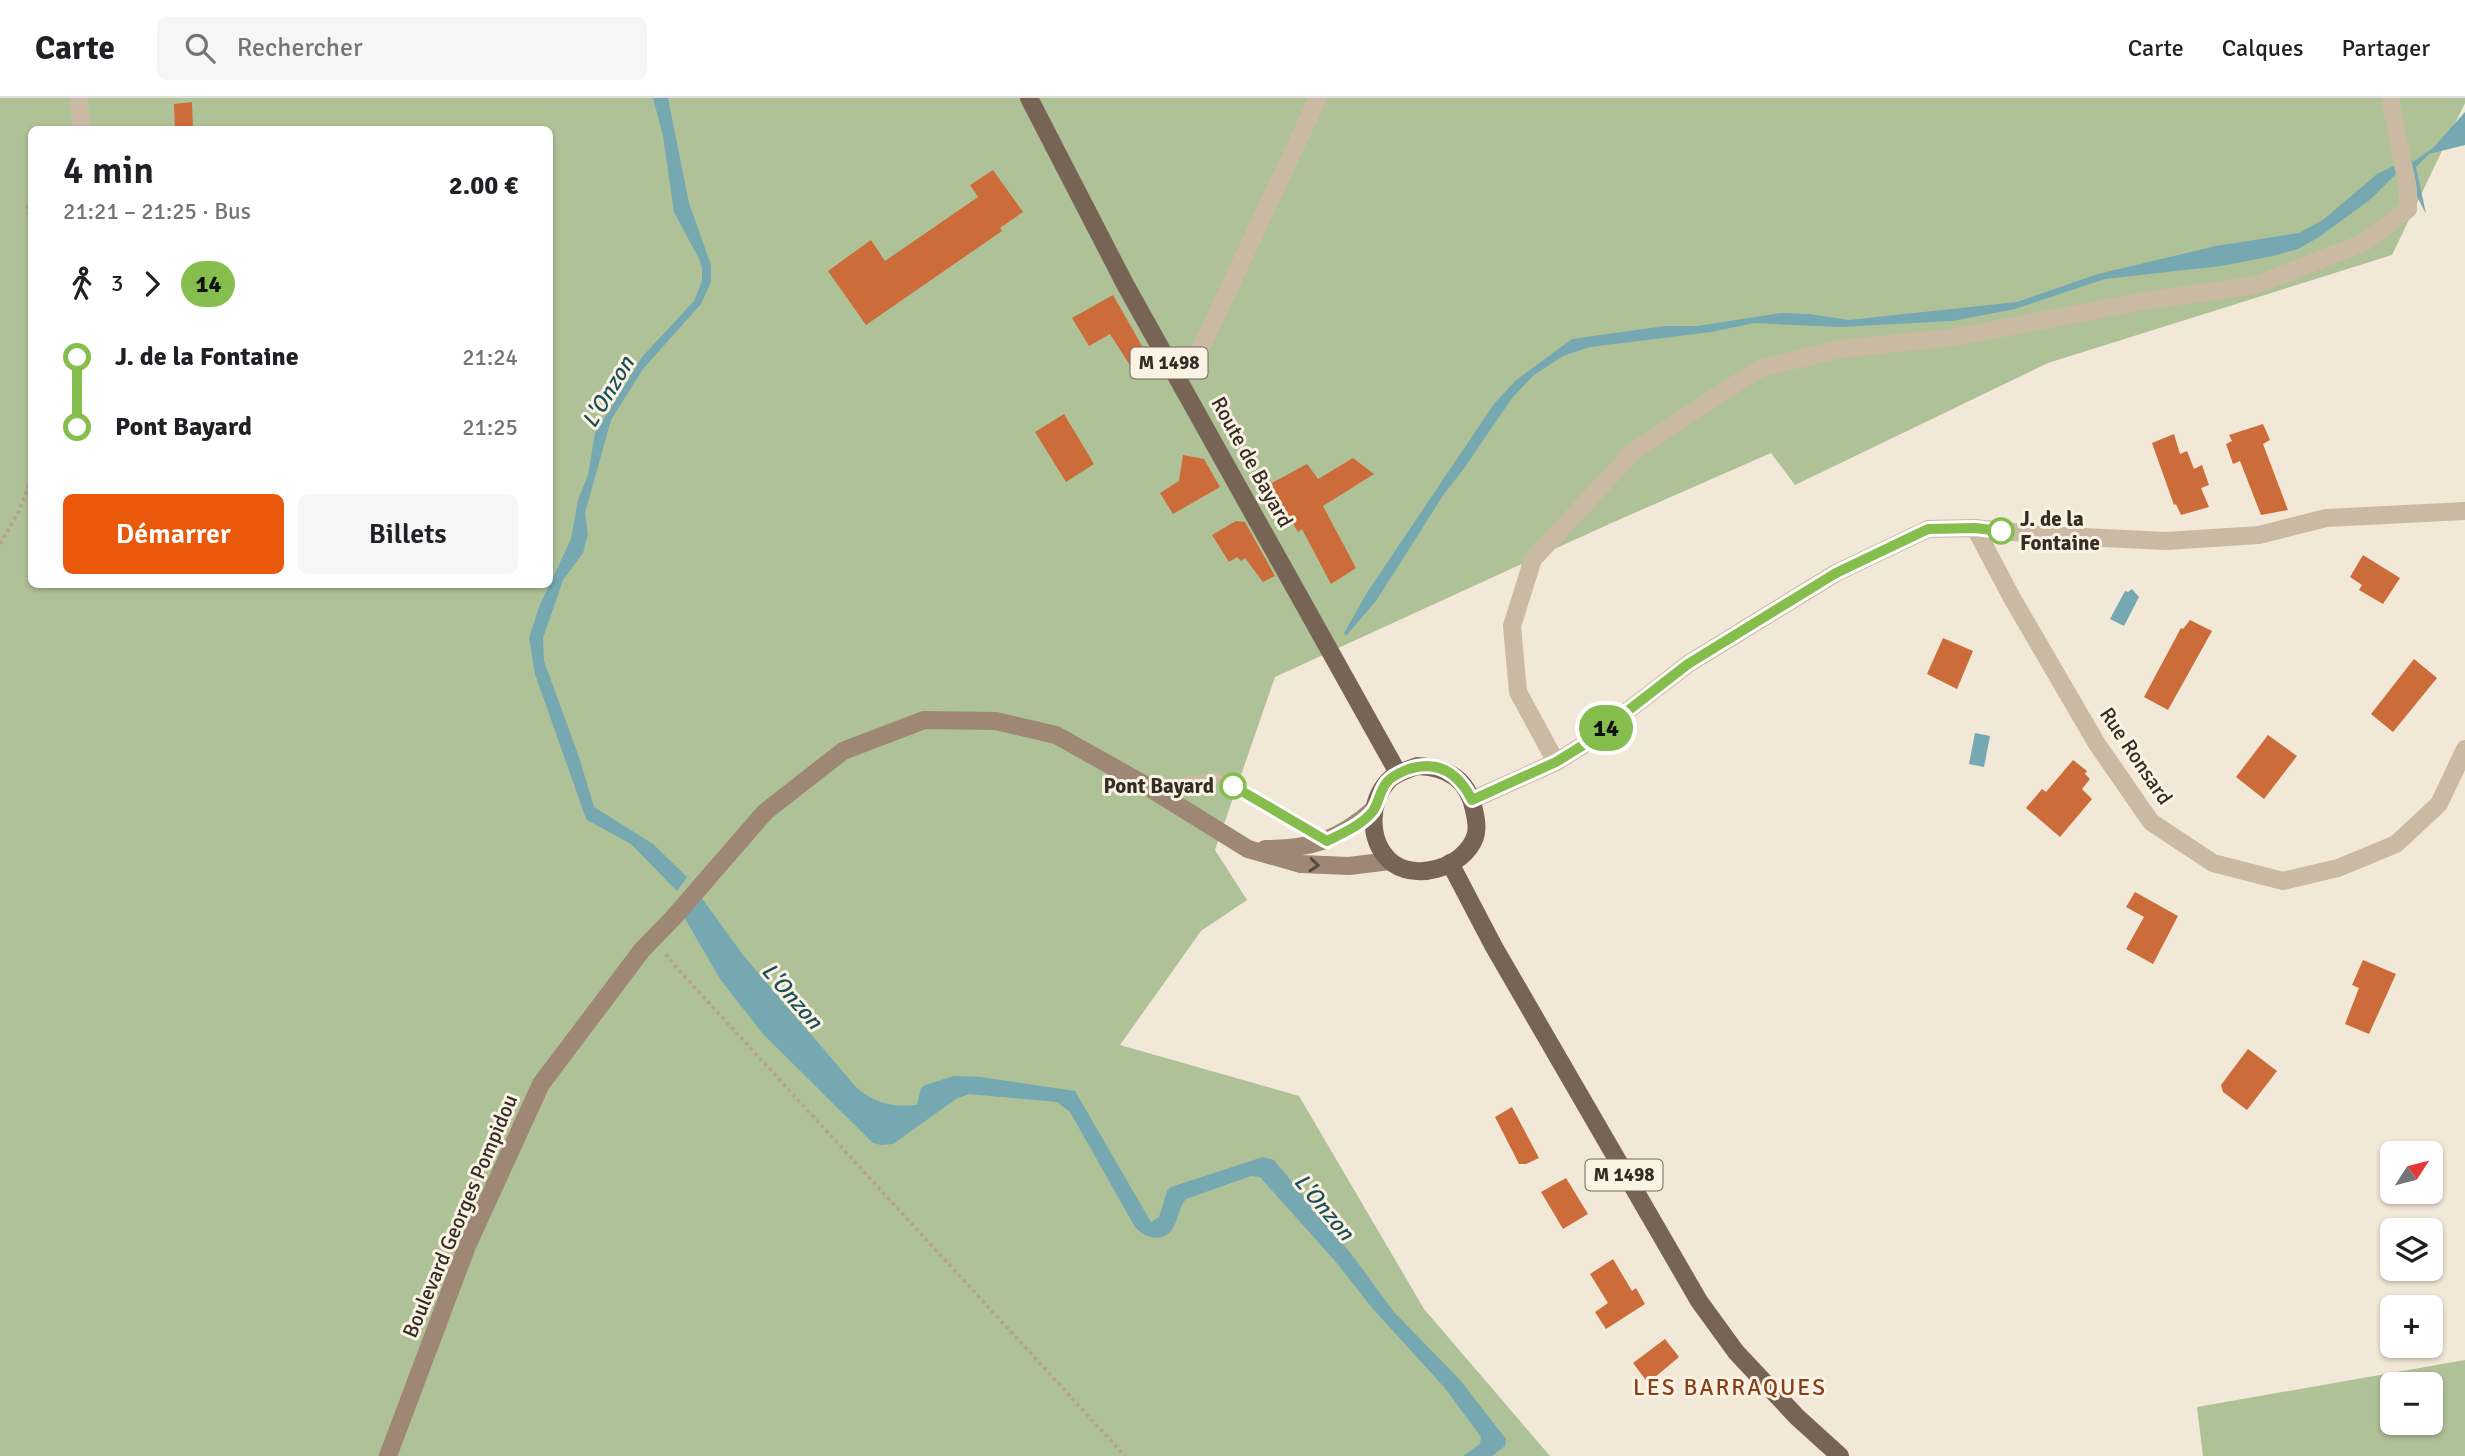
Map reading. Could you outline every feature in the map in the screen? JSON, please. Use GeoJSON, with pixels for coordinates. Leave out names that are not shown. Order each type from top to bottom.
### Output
{"type":"FeatureCollection","features":[{"type":"Feature","properties":{"kind":"main road","name":"Route de Bayard"},"geometry":{"type":"LineString","coordinates":[[1029,98],[1126,286],[1398,773]]}},
{"type":"Feature","properties":{"kind":"main road","name":"Boulevard Georges Pompidou"},"geometry":{"type":"LineString","coordinates":[[388,1456],[467,1245],[541,1084],[642,950],[765,812],[843,751],[925,720],[996,721],[1056,735],[1145,785],[1248,849],[1281,860],[1314,866],[1359,866],[1390,861]]}},
{"type":"Feature","properties":{"kind":"main road"},"geometry":{"type":"LineString","coordinates":[[1417,766],[1434,766],[1450,772],[1464,784],[1472,800],[1476,819],[1475,837],[1463,853],[1450,863],[1429,872],[1411,871],[1390,861],[1376,837],[1374,809],[1379,793],[1389,779],[1398,773],[1417,766]]}},
{"type":"Feature","properties":{"kind":"main road"},"geometry":{"type":"LineString","coordinates":[[1248,849],[1290,849],[1327,841],[1355,826],[1374,809]]}},
{"type":"Feature","properties":{"kind":"main road","name":"M 1498"},"geometry":{"type":"LineString","coordinates":[[1450,863],[1494,947],[1699,1301],[1736,1352],[1797,1416],[1840,1456]]}},
{"type":"Feature","properties":{"kind":"street"},"geometry":{"type":"LineString","coordinates":[[79,98],[81,126]]}},
{"type":"Feature","properties":{"kind":"street"},"geometry":{"type":"LineString","coordinates":[[1177,377],[1193,365],[1318,98]]}},
{"type":"Feature","properties":{"kind":"street"},"geometry":{"type":"LineString","coordinates":[[1556,762],[1518,692],[1512,626],[1533,559],[1634,451],[1759,369],[1840,349],[1956,337],[2144,301],[2256,285],[2365,242],[2409,209],[2390,98]]}},
{"type":"Feature","properties":{"kind":"street"},"geometry":{"type":"LineString","coordinates":[[1472,800],[1556,762],[1585,744],[1688,664],[1836,573],[1928,529],[1975,528],[2055,536],[2166,541],[2259,536],[2326,518],[2465,511]]}},
{"type":"Feature","properties":{"kind":"street","name":"Rue Ronsard"},"geometry":{"type":"LineString","coordinates":[[1975,528],[2012,598],[2097,744],[2143,811],[2151,822],[2213,863],[2283,881],[2338,868],[2396,844],[2439,804],[2465,749]]}},
{"type":"Feature","properties":{"kind":"lane"},"geometry":{"type":"LineString","coordinates":[[1145,785],[1216,777],[1327,841]]}},
{"type":"Feature","properties":{"kind":"path"},"geometry":{"type":"LineString","coordinates":[[0,544],[19,512],[28,488]]}},
{"type":"Feature","properties":{"kind":"path"},"geometry":{"type":"LineString","coordinates":[[654,937],[675,966],[1125,1456]]}},
{"type":"Feature","properties":{"kind":"green space"},"geometry":{"type":"Polygon","coordinates":[[[0,98],[2465,98],[2465,103],[2392,255],[2048,363],[1795,485],[1771,453],[1275,677],[1215,850],[1247,900],[1201,931],[1120,1045],[1299,1096],[1424,1309],[1550,1456],[0,1456],[0,98]]]}},
{"type":"Feature","properties":{"kind":"green space"},"geometry":{"type":"Polygon","coordinates":[[[2465,1360],[2465,1456],[2203,1456],[2197,1407],[2380,1375],[2380,1435],[2443,1435],[2443,1372],[2397,1372],[2465,1360]]]}},
{"type":"Feature","properties":{"kind":"water"},"geometry":{"type":"Polygon","coordinates":[[[653,98],[668,98],[689,203],[711,265],[711,282],[701,304],[643,369],[611,420],[585,513],[588,534],[583,553],[563,580],[543,638],[544,661],[594,807],[653,844],[687,877],[677,891],[631,844],[587,820],[535,674],[529,638],[539,607],[548,588],[553,588],[553,577],[571,539],[578,500],[588,475],[595,433],[642,357],[694,301],[702,281],[699,259],[674,212],[663,136],[653,98]]]}},
{"type":"Feature","properties":{"kind":"water"},"geometry":{"type":"Polygon","coordinates":[[[2465,112],[2465,145],[2429,154],[2416,167],[2426,214],[2400,170],[2371,199],[2319,237],[2298,249],[2273,256],[2221,266],[2105,279],[2015,309],[1952,321],[1839,327],[1754,323],[1711,332],[1590,347],[1563,356],[1534,375],[1512,398],[1444,494],[1376,601],[1346,636],[1344,633],[1368,591],[1494,404],[1515,381],[1572,339],[1665,326],[1697,326],[1781,313],[1849,320],[2017,302],[2098,274],[2216,246],[2299,233],[2323,220],[2377,174],[2411,158],[2413,162],[2434,147],[2465,112]]]}},
{"type":"Feature","properties":{"kind":"water"},"geometry":{"type":"Polygon","coordinates":[[[2132,589],[2139,597],[2124,626],[2110,619],[2125,591],[2132,589]]]}},
{"type":"Feature","properties":{"kind":"water"},"geometry":{"type":"Polygon","coordinates":[[[1975,733],[1990,736],[1984,767],[1969,764],[1975,733]]]}},
{"type":"Feature","properties":{"kind":"water"},"geometry":{"type":"Polygon","coordinates":[[[701,897],[743,955],[856,1087],[877,1101],[900,1106],[917,1105],[921,1088],[954,1076],[980,1077],[1075,1091],[1151,1222],[1159,1217],[1167,1191],[1171,1187],[1263,1157],[1274,1160],[1352,1255],[1394,1312],[1460,1380],[1506,1439],[1505,1446],[1492,1456],[1463,1456],[1480,1444],[1481,1437],[1444,1387],[1260,1177],[1251,1176],[1186,1199],[1170,1232],[1155,1238],[1135,1227],[1070,1112],[1057,1102],[969,1094],[956,1099],[893,1144],[873,1143],[763,1034],[720,979],[684,917],[701,897]]]}},
{"type":"Feature","properties":{"kind":"building"},"geometry":{"type":"Polygon","coordinates":[[[192,102],[193,126],[175,126],[174,104],[192,102]]]}},
{"type":"Feature","properties":{"kind":"building"},"geometry":{"type":"Polygon","coordinates":[[[993,170],[1023,212],[1000,228],[1002,231],[866,325],[828,271],[871,240],[885,261],[978,197],[970,185],[993,170]]]}},
{"type":"Feature","properties":{"kind":"building"},"geometry":{"type":"Polygon","coordinates":[[[1113,295],[1150,360],[1133,370],[1110,334],[1089,346],[1072,318],[1113,295]]]}},
{"type":"Feature","properties":{"kind":"building"},"geometry":{"type":"Polygon","coordinates":[[[1064,414],[1094,464],[1066,482],[1035,432],[1064,414]]]}},
{"type":"Feature","properties":{"kind":"building"},"geometry":{"type":"Polygon","coordinates":[[[2263,424],[2270,440],[2263,444],[2288,510],[2261,515],[2240,461],[2233,464],[2226,444],[2232,441],[2229,435],[2263,424]]]}},
{"type":"Feature","properties":{"kind":"building"},"geometry":{"type":"Polygon","coordinates":[[[2174,434],[2180,454],[2187,451],[2194,469],[2202,465],[2209,485],[2201,488],[2209,507],[2181,515],[2176,504],[2174,505],[2152,443],[2174,434]]]}},
{"type":"Feature","properties":{"kind":"building"},"geometry":{"type":"Polygon","coordinates":[[[1183,455],[1204,459],[1220,487],[1173,514],[1160,493],[1179,481],[1183,455]]]}},
{"type":"Feature","properties":{"kind":"building"},"geometry":{"type":"Polygon","coordinates":[[[1353,458],[1374,474],[1323,506],[1356,568],[1331,584],[1302,529],[1298,532],[1270,484],[1307,464],[1318,479],[1353,458]]]}},
{"type":"Feature","properties":{"kind":"building"},"geometry":{"type":"Polygon","coordinates":[[[1236,521],[1245,522],[1275,576],[1263,582],[1245,558],[1241,561],[1237,557],[1229,562],[1212,535],[1236,521]]]}},
{"type":"Feature","properties":{"kind":"building"},"geometry":{"type":"Polygon","coordinates":[[[2363,555],[2400,578],[2383,604],[2359,590],[2362,585],[2350,577],[2363,555]]]}},
{"type":"Feature","properties":{"kind":"building"},"geometry":{"type":"Polygon","coordinates":[[[2190,620],[2212,631],[2168,710],[2144,697],[2181,628],[2190,620]]]}},
{"type":"Feature","properties":{"kind":"building"},"geometry":{"type":"Polygon","coordinates":[[[1943,638],[1973,651],[1957,689],[1927,674],[1943,638]]]}},
{"type":"Feature","properties":{"kind":"building"},"geometry":{"type":"Polygon","coordinates":[[[2414,659],[2437,678],[2393,732],[2371,714],[2414,659]]]}},
{"type":"Feature","properties":{"kind":"building"},"geometry":{"type":"Polygon","coordinates":[[[2268,735],[2297,756],[2264,799],[2236,777],[2268,735]]]}},
{"type":"Feature","properties":{"kind":"building"},"geometry":{"type":"Polygon","coordinates":[[[2073,760],[2087,771],[2085,774],[2090,779],[2082,789],[2092,799],[2060,837],[2026,808],[2042,789],[2046,792],[2073,760]]]}},
{"type":"Feature","properties":{"kind":"building"},"geometry":{"type":"Polygon","coordinates":[[[2135,892],[2178,916],[2153,964],[2126,949],[2144,917],[2126,907],[2135,892]]]}},
{"type":"Feature","properties":{"kind":"building"},"geometry":{"type":"Polygon","coordinates":[[[2363,960],[2396,974],[2369,1034],[2345,1024],[2359,988],[2352,985],[2363,960]]]}},
{"type":"Feature","properties":{"kind":"building"},"geometry":{"type":"Polygon","coordinates":[[[2248,1049],[2277,1071],[2247,1110],[2223,1092],[2221,1085],[2248,1049]]]}},
{"type":"Feature","properties":{"kind":"building"},"geometry":{"type":"Polygon","coordinates":[[[1512,1107],[1539,1158],[1526,1164],[1519,1164],[1495,1117],[1512,1107]]]}},
{"type":"Feature","properties":{"kind":"building"},"geometry":{"type":"Polygon","coordinates":[[[1566,1178],[1588,1214],[1563,1229],[1541,1192],[1566,1178]]]}},
{"type":"Feature","properties":{"kind":"building"},"geometry":{"type":"Polygon","coordinates":[[[1613,1259],[1632,1291],[1636,1288],[1645,1304],[1606,1329],[1595,1312],[1608,1303],[1590,1274],[1613,1259]]]}},
{"type":"Feature","properties":{"kind":"building"},"geometry":{"type":"Polygon","coordinates":[[[1665,1339],[1679,1357],[1648,1383],[1633,1363],[1665,1339]]]}},
{"type":"Feature","properties":{"kind":"bus line","name":"14"},"geometry":{"type":"LineString","coordinates":[[1233,786],[1327,841],[1355,826],[1374,809],[1379,793],[1389,779],[1417,766],[1434,766],[1450,772],[1464,784],[1472,800],[1556,762],[1585,744],[1688,664],[1836,573],[1928,529],[1975,528],[2001,531]]}},
{"type":"Feature","properties":{"kind":"place","name":"J. de la Fontaine"},"geometry":{"type":"Point","coordinates":[2001,531]}},
{"type":"Feature","properties":{"kind":"place","name":"Pont Bayard"},"geometry":{"type":"Point","coordinates":[1233,786]}},
{"type":"Feature","properties":{"kind":"district","name":"LES BARRAQUES"},"geometry":{"type":"Point","coordinates":[1730,1387]}},
{"type":"Feature","properties":{"kind":"water label","name":"L'Onzon"},"geometry":{"type":"Point","coordinates":[608,392]}},
{"type":"Feature","properties":{"kind":"water label","name":"L'Onzon"},"geometry":{"type":"Point","coordinates":[792,996]}},
{"type":"Feature","properties":{"kind":"water label","name":"L'Onzon"},"geometry":{"type":"Point","coordinates":[1324,1207]}}]}
